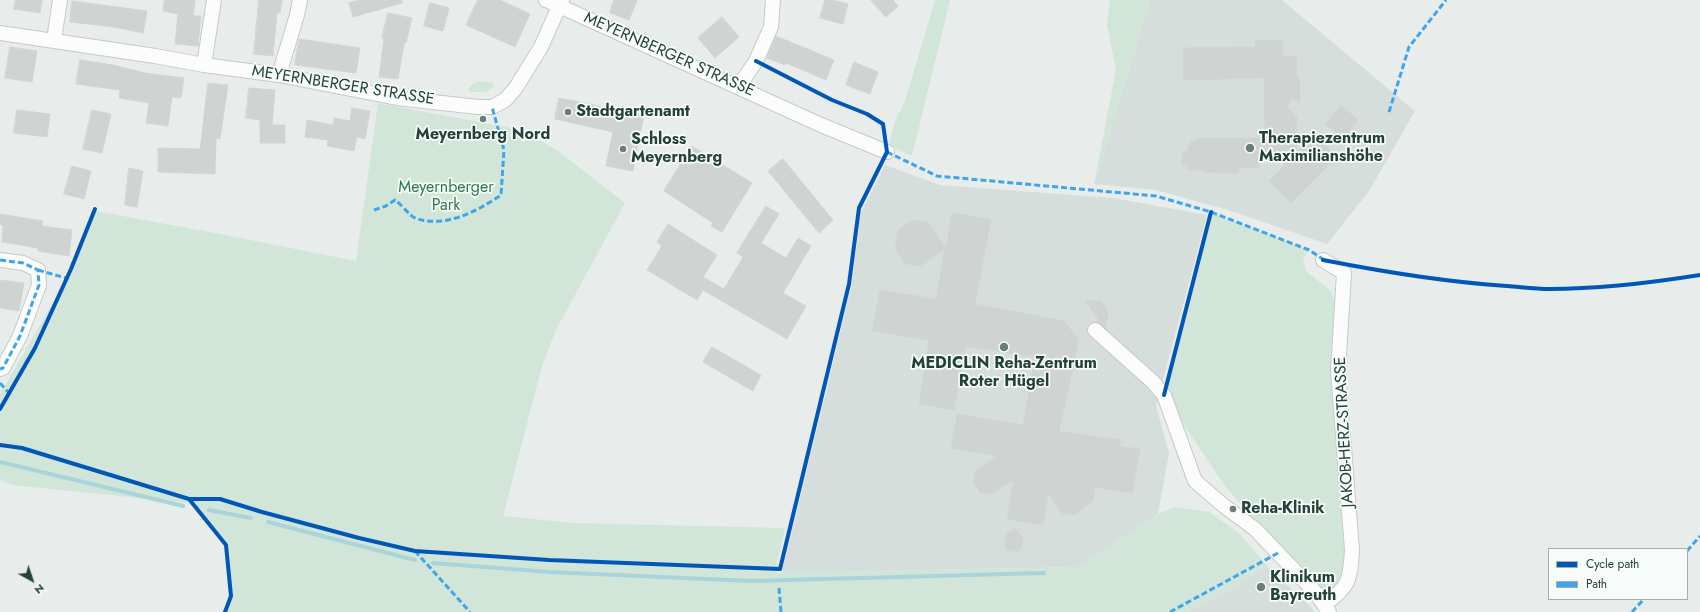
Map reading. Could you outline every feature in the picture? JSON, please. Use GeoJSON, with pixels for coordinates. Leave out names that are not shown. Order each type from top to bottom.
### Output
{"type":"FeatureCollection","features":[{"type":"Feature","properties":{"kind":"street"},"geometry":{"type":"LineString","coordinates":[[54,40],[60,0]]}},
{"type":"Feature","properties":{"kind":"street"},"geometry":{"type":"LineString","coordinates":[[204,65],[214,0]]}},
{"type":"Feature","properties":{"kind":"street"},"geometry":{"type":"LineString","coordinates":[[279,75],[300,0]]}},
{"type":"Feature","properties":{"kind":"street"},"geometry":{"type":"LineString","coordinates":[[739,86],[756,61],[771,27],[773,0]]}},
{"type":"Feature","properties":{"kind":"street","name":"MEYERNBERGER STRASSE"},"geometry":{"type":"LineString","coordinates":[[0,33],[54,40],[204,65],[279,75],[397,98],[492,107],[505,100],[515,89],[541,47],[555,2],[821,125],[888,152]]}},
{"type":"Feature","properties":{"kind":"street"},"geometry":{"type":"LineString","coordinates":[[0,260],[23,263],[38,270],[40,285],[20,336],[3,368],[0,369]]}},
{"type":"Feature","properties":{"kind":"street","name":"JAKOB-HERZ-STRASSE"},"geometry":{"type":"LineString","coordinates":[[1095,330],[1149,378],[1164,395],[1195,481],[1224,506],[1255,529],[1316,593],[1327,608],[1340,593],[1350,576],[1352,550],[1338,371],[1344,273],[1323,260]]}},
{"type":"Feature","properties":{"kind":"shaded area","name":"Therapiezentrum Maximilianshöhe"},"geometry":{"type":"Polygon","coordinates":[[[1150,0],[1282,0],[1415,111],[1369,191],[1327,244],[1228,210],[1156,190],[1094,184],[1150,0]]]}},
{"type":"Feature","properties":{"kind":"shaded area","name":"MEDICLIN Reha-Zentrum Roter Hügel"},"geometry":{"type":"Polygon","coordinates":[[[885,165],[940,185],[1114,198],[1207,215],[1156,406],[1169,453],[1158,514],[1079,567],[782,573],[851,288],[861,212],[885,165]]]}},
{"type":"Feature","properties":{"kind":"shaded area","name":"Klinikum Bayreuth"},"geometry":{"type":"Polygon","coordinates":[[[1268,567],[1312,608],[1314,612],[1188,612],[1268,567]]]}},
{"type":"Feature","properties":{"kind":"green space"},"geometry":{"type":"Polygon","coordinates":[[[935,0],[950,0],[912,156],[889,145],[895,121],[905,101],[935,0]]]}},
{"type":"Feature","properties":{"kind":"green space"},"geometry":{"type":"Polygon","coordinates":[[[1110,0],[1150,0],[1094,184],[1116,70],[1107,25],[1110,0]]]}},
{"type":"Feature","properties":{"kind":"green space"},"geometry":{"type":"Polygon","coordinates":[[[479,81],[492,83],[494,86],[486,92],[470,92],[468,89],[474,83],[479,81]]]}},
{"type":"Feature","properties":{"kind":"green space","name":"Meyernberger Park"},"geometry":{"type":"Polygon","coordinates":[[[378,103],[522,130],[558,151],[625,203],[556,330],[542,366],[503,516],[574,523],[785,528],[776,566],[777,573],[1079,567],[1158,514],[1175,507],[1209,512],[1239,533],[1268,567],[1188,612],[224,612],[231,596],[226,545],[196,505],[189,499],[187,503],[12,485],[0,480],[0,394],[67,279],[96,211],[356,261],[378,103]]]}},
{"type":"Feature","properties":{"kind":"green space"},"geometry":{"type":"Polygon","coordinates":[[[1211,212],[1309,250],[1303,259],[1306,271],[1331,291],[1335,305],[1350,576],[1325,604],[1255,529],[1241,505],[1222,482],[1164,395],[1211,212]]]}},
{"type":"Feature","properties":{"kind":"building"},"geometry":{"type":"Polygon","coordinates":[[[16,0],[42,0],[40,13],[14,9],[16,0]]]}},
{"type":"Feature","properties":{"kind":"building"},"geometry":{"type":"Polygon","coordinates":[[[165,0],[195,0],[193,16],[201,16],[198,46],[175,44],[178,14],[163,11],[165,0]]]}},
{"type":"Feature","properties":{"kind":"building"},"geometry":{"type":"Polygon","coordinates":[[[259,0],[282,0],[280,13],[277,12],[273,56],[254,54],[259,0]]]}},
{"type":"Feature","properties":{"kind":"building"},"geometry":{"type":"Polygon","coordinates":[[[359,0],[402,0],[402,3],[353,17],[349,3],[359,0]]]}},
{"type":"Feature","properties":{"kind":"building"},"geometry":{"type":"Polygon","coordinates":[[[478,0],[500,0],[530,14],[515,47],[466,25],[478,0]]]}},
{"type":"Feature","properties":{"kind":"building"},"geometry":{"type":"Polygon","coordinates":[[[614,0],[637,0],[629,20],[610,13],[614,0]]]}},
{"type":"Feature","properties":{"kind":"building"},"geometry":{"type":"Polygon","coordinates":[[[825,0],[833,0],[848,4],[843,24],[820,18],[825,0]]]}},
{"type":"Feature","properties":{"kind":"building"},"geometry":{"type":"Polygon","coordinates":[[[871,0],[893,0],[898,6],[886,17],[871,0]]]}},
{"type":"Feature","properties":{"kind":"building"},"geometry":{"type":"Polygon","coordinates":[[[72,1],[147,11],[143,33],[114,27],[70,22],[72,1]]]}},
{"type":"Feature","properties":{"kind":"building"},"geometry":{"type":"Polygon","coordinates":[[[430,3],[449,8],[443,31],[424,26],[430,3]]]}},
{"type":"Feature","properties":{"kind":"building"},"geometry":{"type":"Polygon","coordinates":[[[388,13],[412,18],[406,43],[404,43],[398,79],[379,77],[384,39],[382,38],[388,13]]]}},
{"type":"Feature","properties":{"kind":"building"},"geometry":{"type":"Polygon","coordinates":[[[722,17],[739,37],[715,58],[698,38],[722,17]]]}},
{"type":"Feature","properties":{"kind":"building"},"geometry":{"type":"Polygon","coordinates":[[[776,36],[834,60],[826,80],[786,63],[785,65],[767,58],[776,36]]]}},
{"type":"Feature","properties":{"kind":"building"},"geometry":{"type":"Polygon","coordinates":[[[299,39],[360,48],[356,73],[295,65],[299,39]]]}},
{"type":"Feature","properties":{"kind":"building"},"geometry":{"type":"Polygon","coordinates":[[[1255,40],[1283,40],[1283,56],[1297,56],[1297,78],[1300,78],[1300,104],[1293,99],[1286,107],[1297,117],[1297,151],[1313,134],[1337,157],[1291,203],[1269,181],[1285,165],[1276,154],[1258,155],[1259,168],[1239,168],[1239,173],[1187,170],[1187,165],[1182,165],[1182,151],[1188,151],[1190,142],[1203,138],[1265,138],[1264,78],[1183,80],[1183,48],[1255,47],[1255,40]]]}},
{"type":"Feature","properties":{"kind":"building"},"geometry":{"type":"Polygon","coordinates":[[[10,47],[37,51],[32,82],[5,78],[10,47]]]}},
{"type":"Feature","properties":{"kind":"building"},"geometry":{"type":"Polygon","coordinates":[[[80,60],[113,65],[145,73],[184,78],[181,98],[172,97],[168,126],[146,123],[149,103],[119,98],[120,90],[76,84],[80,60]]]}},
{"type":"Feature","properties":{"kind":"building"},"geometry":{"type":"Polygon","coordinates":[[[854,62],[878,72],[870,94],[846,85],[854,62]]]}},
{"type":"Feature","properties":{"kind":"building"},"geometry":{"type":"Polygon","coordinates":[[[208,83],[228,85],[220,139],[216,138],[215,174],[158,172],[158,148],[200,149],[208,83]]]}},
{"type":"Feature","properties":{"kind":"building"},"geometry":{"type":"Polygon","coordinates":[[[249,88],[275,90],[272,125],[285,125],[285,143],[260,143],[260,120],[246,118],[249,88]]]}},
{"type":"Feature","properties":{"kind":"building","name":"Schloss Meyernberg"},"geometry":{"type":"Polygon","coordinates":[[[559,98],[644,115],[633,171],[606,166],[613,132],[555,119],[559,98]]]}},
{"type":"Feature","properties":{"kind":"building"},"geometry":{"type":"Polygon","coordinates":[[[1341,105],[1358,120],[1344,138],[1326,124],[1341,105]]]}},
{"type":"Feature","properties":{"kind":"building"},"geometry":{"type":"Polygon","coordinates":[[[352,108],[370,111],[365,139],[357,137],[354,151],[327,146],[328,140],[305,137],[307,120],[333,125],[334,118],[350,121],[352,108]]]}},
{"type":"Feature","properties":{"kind":"building"},"geometry":{"type":"Polygon","coordinates":[[[17,110],[50,114],[47,137],[14,133],[17,110]]]}},
{"type":"Feature","properties":{"kind":"building"},"geometry":{"type":"Polygon","coordinates":[[[92,110],[111,114],[102,153],[83,149],[92,110]]]}},
{"type":"Feature","properties":{"kind":"building"},"geometry":{"type":"Polygon","coordinates":[[[692,146],[752,183],[722,232],[711,226],[713,223],[664,191],[692,146]]]}},
{"type":"Feature","properties":{"kind":"building"},"geometry":{"type":"Polygon","coordinates":[[[783,159],[833,220],[819,233],[768,171],[783,159]]]}},
{"type":"Feature","properties":{"kind":"building"},"geometry":{"type":"Polygon","coordinates":[[[72,166],[91,171],[84,199],[64,194],[72,166]]]}},
{"type":"Feature","properties":{"kind":"building"},"geometry":{"type":"Polygon","coordinates":[[[129,168],[143,171],[137,207],[125,205],[129,168]]]}},
{"type":"Feature","properties":{"kind":"building"},"geometry":{"type":"Polygon","coordinates":[[[766,206],[779,214],[761,243],[786,258],[798,238],[811,246],[783,293],[806,306],[787,339],[703,290],[697,300],[647,270],[662,246],[657,242],[668,224],[717,255],[703,277],[724,289],[743,257],[737,253],[766,206]]]}},
{"type":"Feature","properties":{"kind":"building"},"geometry":{"type":"Polygon","coordinates":[[[952,213],[991,219],[975,304],[1064,321],[1079,340],[1059,431],[1121,440],[1119,446],[1140,449],[1132,493],[1095,487],[1093,501],[1074,515],[1062,513],[1048,493],[1043,525],[1007,519],[1014,479],[992,494],[981,493],[973,482],[975,471],[997,456],[951,448],[957,414],[1023,425],[1035,357],[965,346],[954,410],[919,404],[929,340],[872,331],[880,290],[936,299],[945,249],[920,266],[906,264],[895,249],[898,230],[913,220],[928,222],[946,247],[952,213]]]}},
{"type":"Feature","properties":{"kind":"building"},"geometry":{"type":"Polygon","coordinates":[[[0,214],[43,221],[42,226],[72,230],[69,256],[38,251],[38,248],[2,242],[3,225],[0,224],[0,214]]]}},
{"type":"Feature","properties":{"kind":"building"},"geometry":{"type":"Polygon","coordinates":[[[0,280],[24,283],[19,311],[0,308],[0,280]]]}},
{"type":"Feature","properties":{"kind":"building"},"geometry":{"type":"Polygon","coordinates":[[[1085,300],[1101,301],[1109,312],[1105,328],[1097,322],[1098,318],[1085,300]]]}},
{"type":"Feature","properties":{"kind":"building"},"geometry":{"type":"Polygon","coordinates":[[[712,347],[761,375],[753,391],[703,362],[712,347]]]}},
{"type":"Feature","properties":{"kind":"building"},"geometry":{"type":"Polygon","coordinates":[[[1015,528],[1023,538],[1022,548],[1017,552],[1007,550],[1004,546],[1006,535],[1015,528]]]}},
{"type":"Feature","properties":{"kind":"waterway"},"geometry":{"type":"LineString","coordinates":[[0,462],[183,506]]}},
{"type":"Feature","properties":{"kind":"waterway"},"geometry":{"type":"LineString","coordinates":[[209,510],[251,518]]}},
{"type":"Feature","properties":{"kind":"waterway"},"geometry":{"type":"LineString","coordinates":[[268,522],[415,560]]}},
{"type":"Feature","properties":{"kind":"waterway"},"geometry":{"type":"LineString","coordinates":[[433,563],[550,572],[751,581],[1044,573]]}},
{"type":"Feature","properties":{"kind":"marked path"},"geometry":{"type":"LineString","coordinates":[[1389,112],[1409,47],[1446,0]]}},
{"type":"Feature","properties":{"kind":"marked path"},"geometry":{"type":"LineString","coordinates":[[374,210],[386,206],[395,200],[415,218],[426,221],[449,220],[460,217],[482,207],[501,195],[504,150],[492,107]]}},
{"type":"Feature","properties":{"kind":"marked path"},"geometry":{"type":"LineString","coordinates":[[887,152],[937,176],[1156,196],[1211,212],[1309,250],[1326,261]]}},
{"type":"Feature","properties":{"kind":"marked path"},"geometry":{"type":"LineString","coordinates":[[0,260],[23,263],[38,270],[39,285],[20,336],[3,368],[0,369]]}},
{"type":"Feature","properties":{"kind":"marked path"},"geometry":{"type":"LineString","coordinates":[[38,270],[66,278]]}},
{"type":"Feature","properties":{"kind":"marked path"},"geometry":{"type":"LineString","coordinates":[[0,383],[9,393]]}},
{"type":"Feature","properties":{"kind":"marked path"},"geometry":{"type":"LineString","coordinates":[[1688,550],[1700,536]]}},
{"type":"Feature","properties":{"kind":"marked path"},"geometry":{"type":"LineString","coordinates":[[415,551],[470,612]]}},
{"type":"Feature","properties":{"kind":"marked path"},"geometry":{"type":"LineString","coordinates":[[1170,612],[1278,553]]}},
{"type":"Feature","properties":{"kind":"marked path"},"geometry":{"type":"LineString","coordinates":[[779,588],[781,612]]}},
{"type":"Feature","properties":{"kind":"marked path"},"geometry":{"type":"LineString","coordinates":[[1632,612],[1643,600]]}},
{"type":"Feature","properties":{"kind":"cycle path"},"geometry":{"type":"LineString","coordinates":[[0,445],[22,448],[189,499],[220,499],[359,538],[415,551],[549,560],[780,569],[849,284],[859,208],[887,152],[883,124],[867,114],[832,100],[756,61]]}},
{"type":"Feature","properties":{"kind":"cycle path"},"geometry":{"type":"LineString","coordinates":[[0,409],[35,348],[71,269],[95,209]]}},
{"type":"Feature","properties":{"kind":"cycle path"},"geometry":{"type":"LineString","coordinates":[[1164,395],[1211,212]]}},
{"type":"Feature","properties":{"kind":"cycle path"},"geometry":{"type":"LineString","coordinates":[[1323,260],[1438,279],[1544,289],[1624,285],[1700,275]]}},
{"type":"Feature","properties":{"kind":"cycle path"},"geometry":{"type":"LineString","coordinates":[[189,499],[226,545],[231,596],[225,612]]}},
{"type":"Feature","properties":{"kind":"place","name":"Stadtgartenamt"},"geometry":{"type":"Point","coordinates":[568,112]}},
{"type":"Feature","properties":{"kind":"place","name":"Meyernberg Nord"},"geometry":{"type":"Point","coordinates":[483,119]}},
{"type":"Feature","properties":{"kind":"place","name":"Therapiezentrum Maximilianshöhe"},"geometry":{"type":"Point","coordinates":[1250,148]}},
{"type":"Feature","properties":{"kind":"place","name":"Schloss Meyernberg"},"geometry":{"type":"Point","coordinates":[623,149]}},
{"type":"Feature","properties":{"kind":"place","name":"MEDICLIN Reha-Zentrum Roter Hügel"},"geometry":{"type":"Point","coordinates":[1004,347]}},
{"type":"Feature","properties":{"kind":"place","name":"Reha-Klinik"},"geometry":{"type":"Point","coordinates":[1233,509]}},
{"type":"Feature","properties":{"kind":"place","name":"Klinikum Bayreuth"},"geometry":{"type":"Point","coordinates":[1261,587]}}]}
